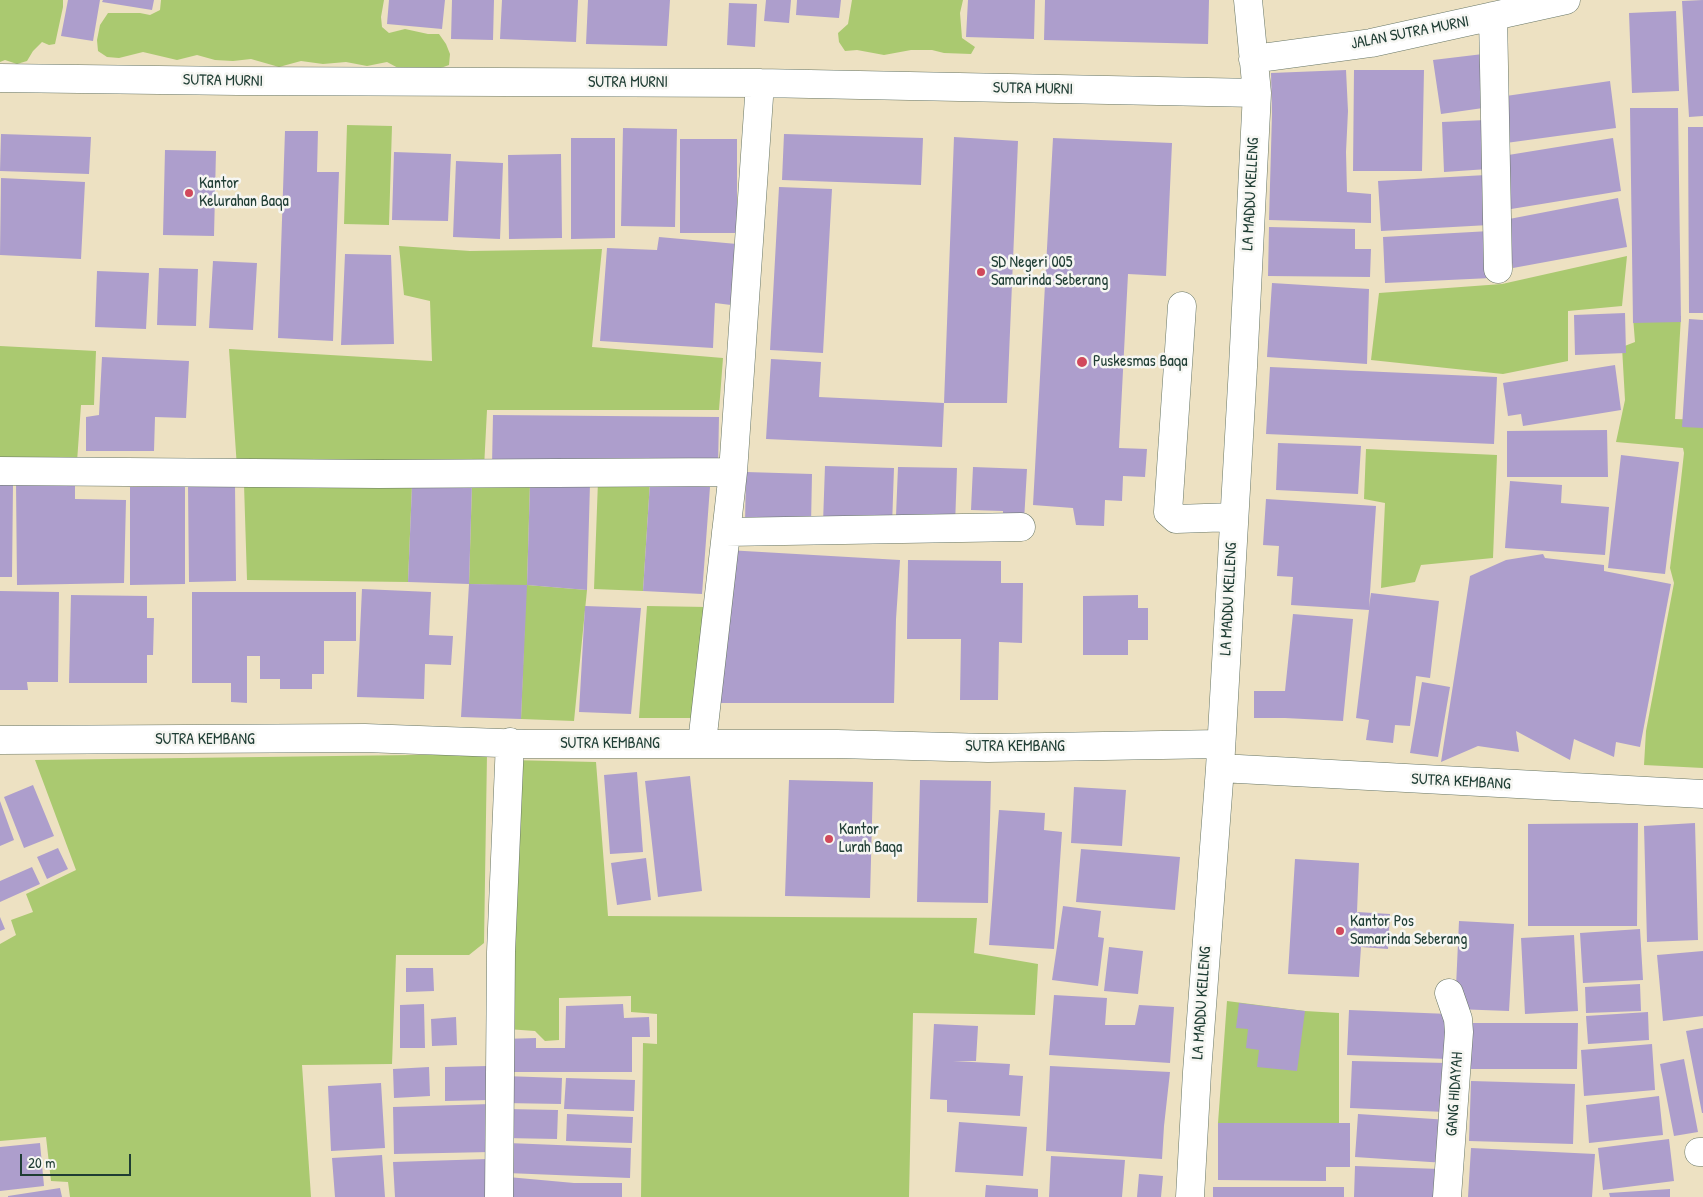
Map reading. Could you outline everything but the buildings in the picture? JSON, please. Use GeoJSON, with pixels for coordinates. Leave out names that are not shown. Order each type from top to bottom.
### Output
{"type":"FeatureCollection","features":[{"type":"Feature","properties":{"kind":"street","name":"LA MADDU KELLENG"},"geometry":{"type":"LineString","coordinates":[[1190,1197],[1220,756],[1256,93],[1248,0]]}},
{"type":"Feature","properties":{"kind":"street","name":"JALAN SUTRA MURNI"},"geometry":{"type":"LineString","coordinates":[[1253,59],[1371,43],[1566,0]]}},
{"type":"Feature","properties":{"kind":"street"},"geometry":{"type":"LineString","coordinates":[[1493,16],[1498,269]]}},
{"type":"Feature","properties":{"kind":"street","name":"SUTRA MURNI"},"geometry":{"type":"LineString","coordinates":[[0,78],[760,83],[1256,93]]}},
{"type":"Feature","properties":{"kind":"street"},"geometry":{"type":"LineString","coordinates":[[702,743],[733,472],[760,83]]}},
{"type":"Feature","properties":{"kind":"street"},"geometry":{"type":"LineString","coordinates":[[1182,306],[1168,512],[1176,519],[1234,517]]}},
{"type":"Feature","properties":{"kind":"street"},"geometry":{"type":"LineString","coordinates":[[0,471],[379,474],[733,472]]}},
{"type":"Feature","properties":{"kind":"street"},"geometry":{"type":"LineString","coordinates":[[726,532],[1021,527]]}},
{"type":"Feature","properties":{"kind":"street","name":"SUTRA KEMBANG"},"geometry":{"type":"LineString","coordinates":[[0,740],[364,738],[510,742],[837,744],[988,748],[1220,756],[1464,782],[1703,794]]}},
{"type":"Feature","properties":{"kind":"street"},"geometry":{"type":"LineString","coordinates":[[499,1197],[501,952],[510,742]]}},
{"type":"Feature","properties":{"kind":"street","name":"GANG HIDAYAH"},"geometry":{"type":"LineString","coordinates":[[1447,1197],[1459,1032],[1458,1019],[1449,993]]}},
{"type":"Feature","properties":{"kind":"green space"},"geometry":{"type":"Polygon","coordinates":[[[0,0],[63,0],[55,44],[49,45],[42,42],[27,61],[17,64],[5,60],[0,62],[0,0]]]}},
{"type":"Feature","properties":{"kind":"green space"},"geometry":{"type":"Polygon","coordinates":[[[161,0],[384,0],[381,17],[382,27],[389,33],[405,29],[428,34],[439,34],[450,54],[449,65],[438,69],[400,69],[387,62],[367,66],[346,62],[323,64],[301,61],[279,67],[251,59],[215,60],[197,55],[177,60],[143,52],[119,58],[107,57],[98,51],[97,40],[100,25],[108,13],[140,13],[150,15],[160,10],[161,0]]]}},
{"type":"Feature","properties":{"kind":"green space"},"geometry":{"type":"Polygon","coordinates":[[[852,0],[963,0],[960,13],[962,38],[975,47],[971,54],[911,50],[884,55],[857,50],[845,51],[839,42],[838,33],[848,24],[852,0]]]}},
{"type":"Feature","properties":{"kind":"green space"},"geometry":{"type":"Polygon","coordinates":[[[347,125],[392,126],[389,225],[344,224],[347,125]]]}},
{"type":"Feature","properties":{"kind":"green space"},"geometry":{"type":"Polygon","coordinates":[[[399,246],[470,251],[602,249],[592,347],[723,358],[719,410],[487,410],[484,468],[237,468],[229,349],[432,361],[430,301],[404,295],[399,246]]]}},
{"type":"Feature","properties":{"kind":"green space"},"geometry":{"type":"Polygon","coordinates":[[[1627,256],[1622,306],[1568,311],[1568,361],[1503,374],[1371,360],[1379,293],[1502,284],[1627,256]]]}},
{"type":"Feature","properties":{"kind":"green space"},"geometry":{"type":"Polygon","coordinates":[[[1681,316],[1675,419],[1703,420],[1703,768],[1644,765],[1646,731],[1674,583],[1670,568],[1684,453],[1683,448],[1616,442],[1625,400],[1622,347],[1635,342],[1633,317],[1681,316]]]}},
{"type":"Feature","properties":{"kind":"green space"},"geometry":{"type":"Polygon","coordinates":[[[0,346],[96,351],[94,405],[81,405],[77,462],[0,462],[0,346]]]}},
{"type":"Feature","properties":{"kind":"green space"},"geometry":{"type":"Polygon","coordinates":[[[1366,449],[1497,455],[1493,558],[1421,565],[1415,582],[1381,588],[1385,503],[1364,499],[1366,449]]]}},
{"type":"Feature","properties":{"kind":"green space"},"geometry":{"type":"Polygon","coordinates":[[[598,481],[650,482],[643,591],[594,589],[598,481]]]}},
{"type":"Feature","properties":{"kind":"green space"},"geometry":{"type":"Polygon","coordinates":[[[472,483],[530,484],[527,585],[587,590],[574,721],[521,719],[526,586],[469,584],[472,483]]]}},
{"type":"Feature","properties":{"kind":"green space"},"geometry":{"type":"Polygon","coordinates":[[[244,484],[412,486],[408,582],[247,580],[244,484]]]}},
{"type":"Feature","properties":{"kind":"green space"},"geometry":{"type":"Polygon","coordinates":[[[647,606],[707,607],[696,718],[639,718],[647,606]]]}},
{"type":"Feature","properties":{"kind":"green space"},"geometry":{"type":"Polygon","coordinates":[[[487,754],[484,943],[469,955],[396,955],[392,1064],[302,1065],[311,1197],[70,1197],[68,1182],[51,1181],[46,1137],[0,1141],[0,944],[16,935],[11,920],[33,912],[26,894],[76,870],[35,760],[487,754]]]}},
{"type":"Feature","properties":{"kind":"green space"},"geometry":{"type":"Polygon","coordinates":[[[510,760],[596,762],[608,916],[977,918],[974,953],[1038,964],[1035,1015],[913,1013],[909,1197],[641,1197],[643,1043],[657,1044],[657,1014],[631,1012],[631,996],[559,998],[559,1040],[545,1041],[535,1031],[507,1029],[510,760]]]}},
{"type":"Feature","properties":{"kind":"green space"},"geometry":{"type":"Polygon","coordinates":[[[1227,1001],[1305,1011],[1339,1013],[1339,1123],[1218,1123],[1227,1001]]]}},
{"type":"Feature","properties":{"kind":"place","name":"Kantor Kelurahan Baqa"},"geometry":{"type":"Point","coordinates":[189,193]}},
{"type":"Feature","properties":{"kind":"place","name":"SD Negeri 005 Samarinda Seberang"},"geometry":{"type":"Point","coordinates":[981,272]}},
{"type":"Feature","properties":{"kind":"place","name":"Puskesmas Baqa"},"geometry":{"type":"Point","coordinates":[1082,362]}},
{"type":"Feature","properties":{"kind":"place","name":"Kantor Lurah Baqa"},"geometry":{"type":"Point","coordinates":[829,839]}},
{"type":"Feature","properties":{"kind":"place","name":"Kantor Pos Samarinda Seberang"},"geometry":{"type":"Point","coordinates":[1340,931]}}]}
